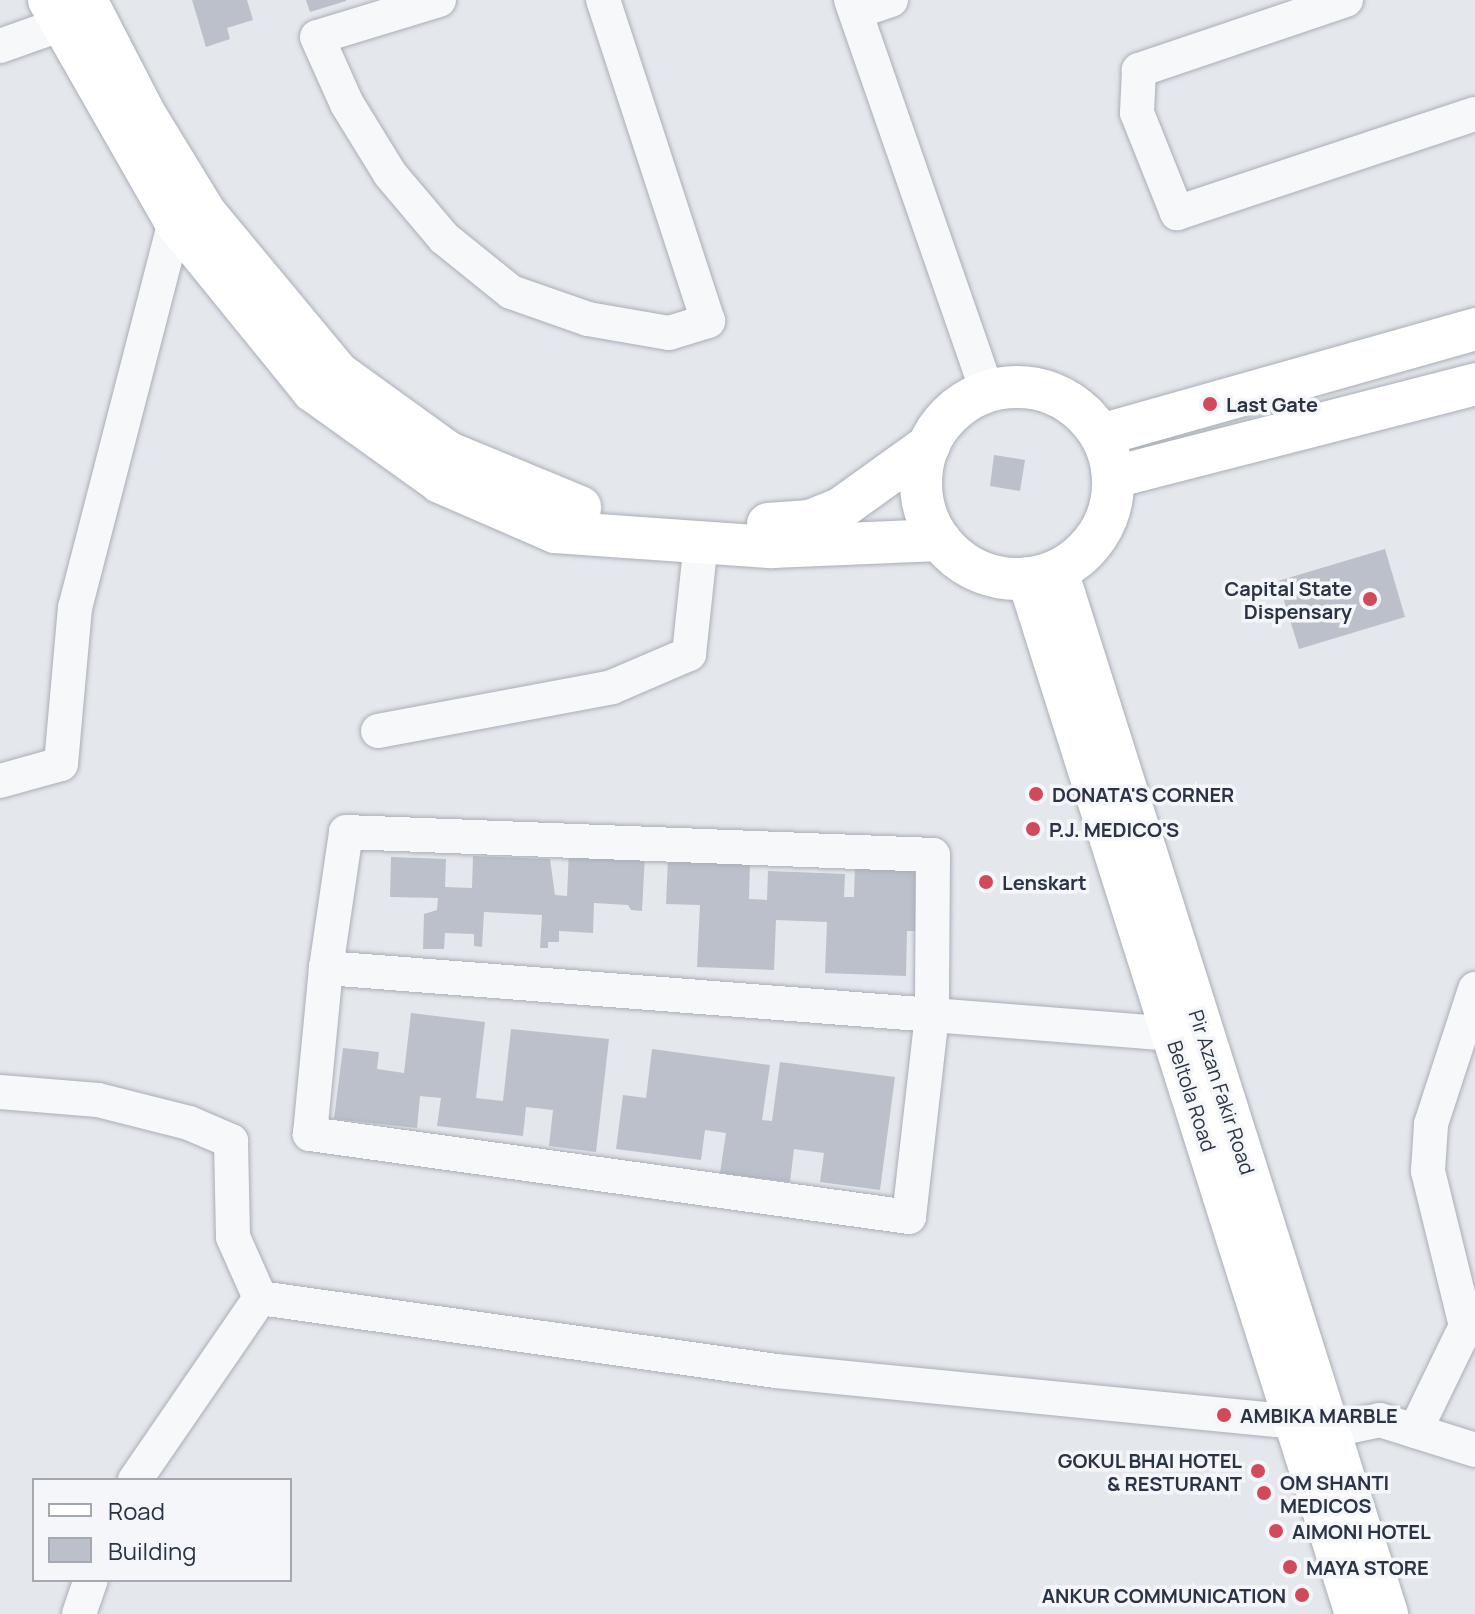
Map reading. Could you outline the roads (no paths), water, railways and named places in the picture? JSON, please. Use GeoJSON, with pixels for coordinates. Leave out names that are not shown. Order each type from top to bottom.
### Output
{"type":"FeatureCollection","features":[{"type":"Feature","properties":{"kind":"main road"},"geometry":{"type":"LineString","coordinates":[[66,8],[186,211],[313,391],[440,482],[555,532],[772,547],[940,540]]}},
{"type":"Feature","properties":{"kind":"main road"},"geometry":{"type":"LineString","coordinates":[[186,211],[338,373],[449,453],[567,505],[709,528],[810,521],[840,509],[929,445],[962,403],[987,391],[1020,386],[1052,393],[1080,409],[1101,435],[1114,477],[1111,506],[1100,533],[1082,555],[1043,574],[995,576],[964,563],[940,540],[921,494],[929,445]]}},
{"type":"Feature","properties":{"kind":"main road"},"geometry":{"type":"LineString","coordinates":[[1101,435],[1475,329]]}},
{"type":"Feature","properties":{"kind":"main road"},"geometry":{"type":"LineString","coordinates":[[1114,477],[1475,384]]}},
{"type":"Feature","properties":{"kind":"main road","name":"Beltola Road"},"geometry":{"type":"LineString","coordinates":[[1043,574],[1172,1034],[1312,1427],[1356,1614]]}},
{"type":"Feature","properties":{"kind":"main road","name":"Pir Azan Fakir Road"},"geometry":{"type":"LineString","coordinates":[[1043,574],[1312,1427],[1387,1614]]}},
{"type":"Feature","properties":{"kind":"street"},"geometry":{"type":"LineString","coordinates":[[439,0],[317,37],[347,104],[390,174],[444,238],[511,292],[588,319],[669,333],[708,321],[603,0]]}},
{"type":"Feature","properties":{"kind":"street"},"geometry":{"type":"LineString","coordinates":[[891,0],[854,6],[987,391]]}},
{"type":"Feature","properties":{"kind":"street"},"geometry":{"type":"LineString","coordinates":[[1346,0],[1139,70],[1137,113],[1177,213],[1475,114]]}},
{"type":"Feature","properties":{"kind":"street"},"geometry":{"type":"LineString","coordinates":[[0,46],[66,8]]}},
{"type":"Feature","properties":{"kind":"street"},"geometry":{"type":"LineString","coordinates":[[0,781],[61,764],[75,608],[186,211]]}},
{"type":"Feature","properties":{"kind":"street"},"geometry":{"type":"LineString","coordinates":[[378,731],[612,687],[689,654],[701,542]]}},
{"type":"Feature","properties":{"kind":"street"},"geometry":{"type":"LineString","coordinates":[[346,832],[933,855],[932,1015],[909,1217],[310,1134],[326,968],[346,832]]}},
{"type":"Feature","properties":{"kind":"street"},"geometry":{"type":"LineString","coordinates":[[326,968],[1172,1034]]}},
{"type":"Feature","properties":{"kind":"street"},"geometry":{"type":"LineString","coordinates":[[1415,1431],[1471,1329],[1428,1171],[1431,1124],[1475,989]]}},
{"type":"Feature","properties":{"kind":"street"},"geometry":{"type":"LineString","coordinates":[[0,1092],[98,1100],[189,1123],[231,1141],[233,1237],[260,1298]]}},
{"type":"Feature","properties":{"kind":"street"},"geometry":{"type":"LineString","coordinates":[[260,1298],[776,1371],[1312,1427],[1380,1420],[1475,1450]]}},
{"type":"Feature","properties":{"kind":"street"},"geometry":{"type":"LineString","coordinates":[[136,1478],[260,1298]]}},
{"type":"Feature","properties":{"kind":"street"},"geometry":{"type":"LineString","coordinates":[[79,1614],[90,1582]]}},
{"type":"Feature","properties":{"kind":"place","name":"Last Gate"},"geometry":{"type":"Point","coordinates":[1210,404]}},
{"type":"Feature","properties":{"kind":"place","name":"Capital State Dispensary"},"geometry":{"type":"Point","coordinates":[1370,599]}},
{"type":"Feature","properties":{"kind":"place","name":"DONATA'S CORNER"},"geometry":{"type":"Point","coordinates":[1036,794]}},
{"type":"Feature","properties":{"kind":"place","name":"P.J. MEDICO'S"},"geometry":{"type":"Point","coordinates":[1033,829]}},
{"type":"Feature","properties":{"kind":"place","name":"Lenskart"},"geometry":{"type":"Point","coordinates":[986,882]}},
{"type":"Feature","properties":{"kind":"place","name":"AMBIKA MARBLE"},"geometry":{"type":"Point","coordinates":[1224,1415]}},
{"type":"Feature","properties":{"kind":"place","name":"GOKUL BHAI HOTEL & RESTURANT"},"geometry":{"type":"Point","coordinates":[1258,1471]}},
{"type":"Feature","properties":{"kind":"place","name":"OM SHANTI MEDICOS"},"geometry":{"type":"Point","coordinates":[1264,1493]}},
{"type":"Feature","properties":{"kind":"place","name":"AIMONI HOTEL"},"geometry":{"type":"Point","coordinates":[1276,1531]}},
{"type":"Feature","properties":{"kind":"place","name":"MAYA STORE"},"geometry":{"type":"Point","coordinates":[1290,1567]}},
{"type":"Feature","properties":{"kind":"place","name":"ANKUR COMMUNICATION"},"geometry":{"type":"Point","coordinates":[1302,1595]}}]}
